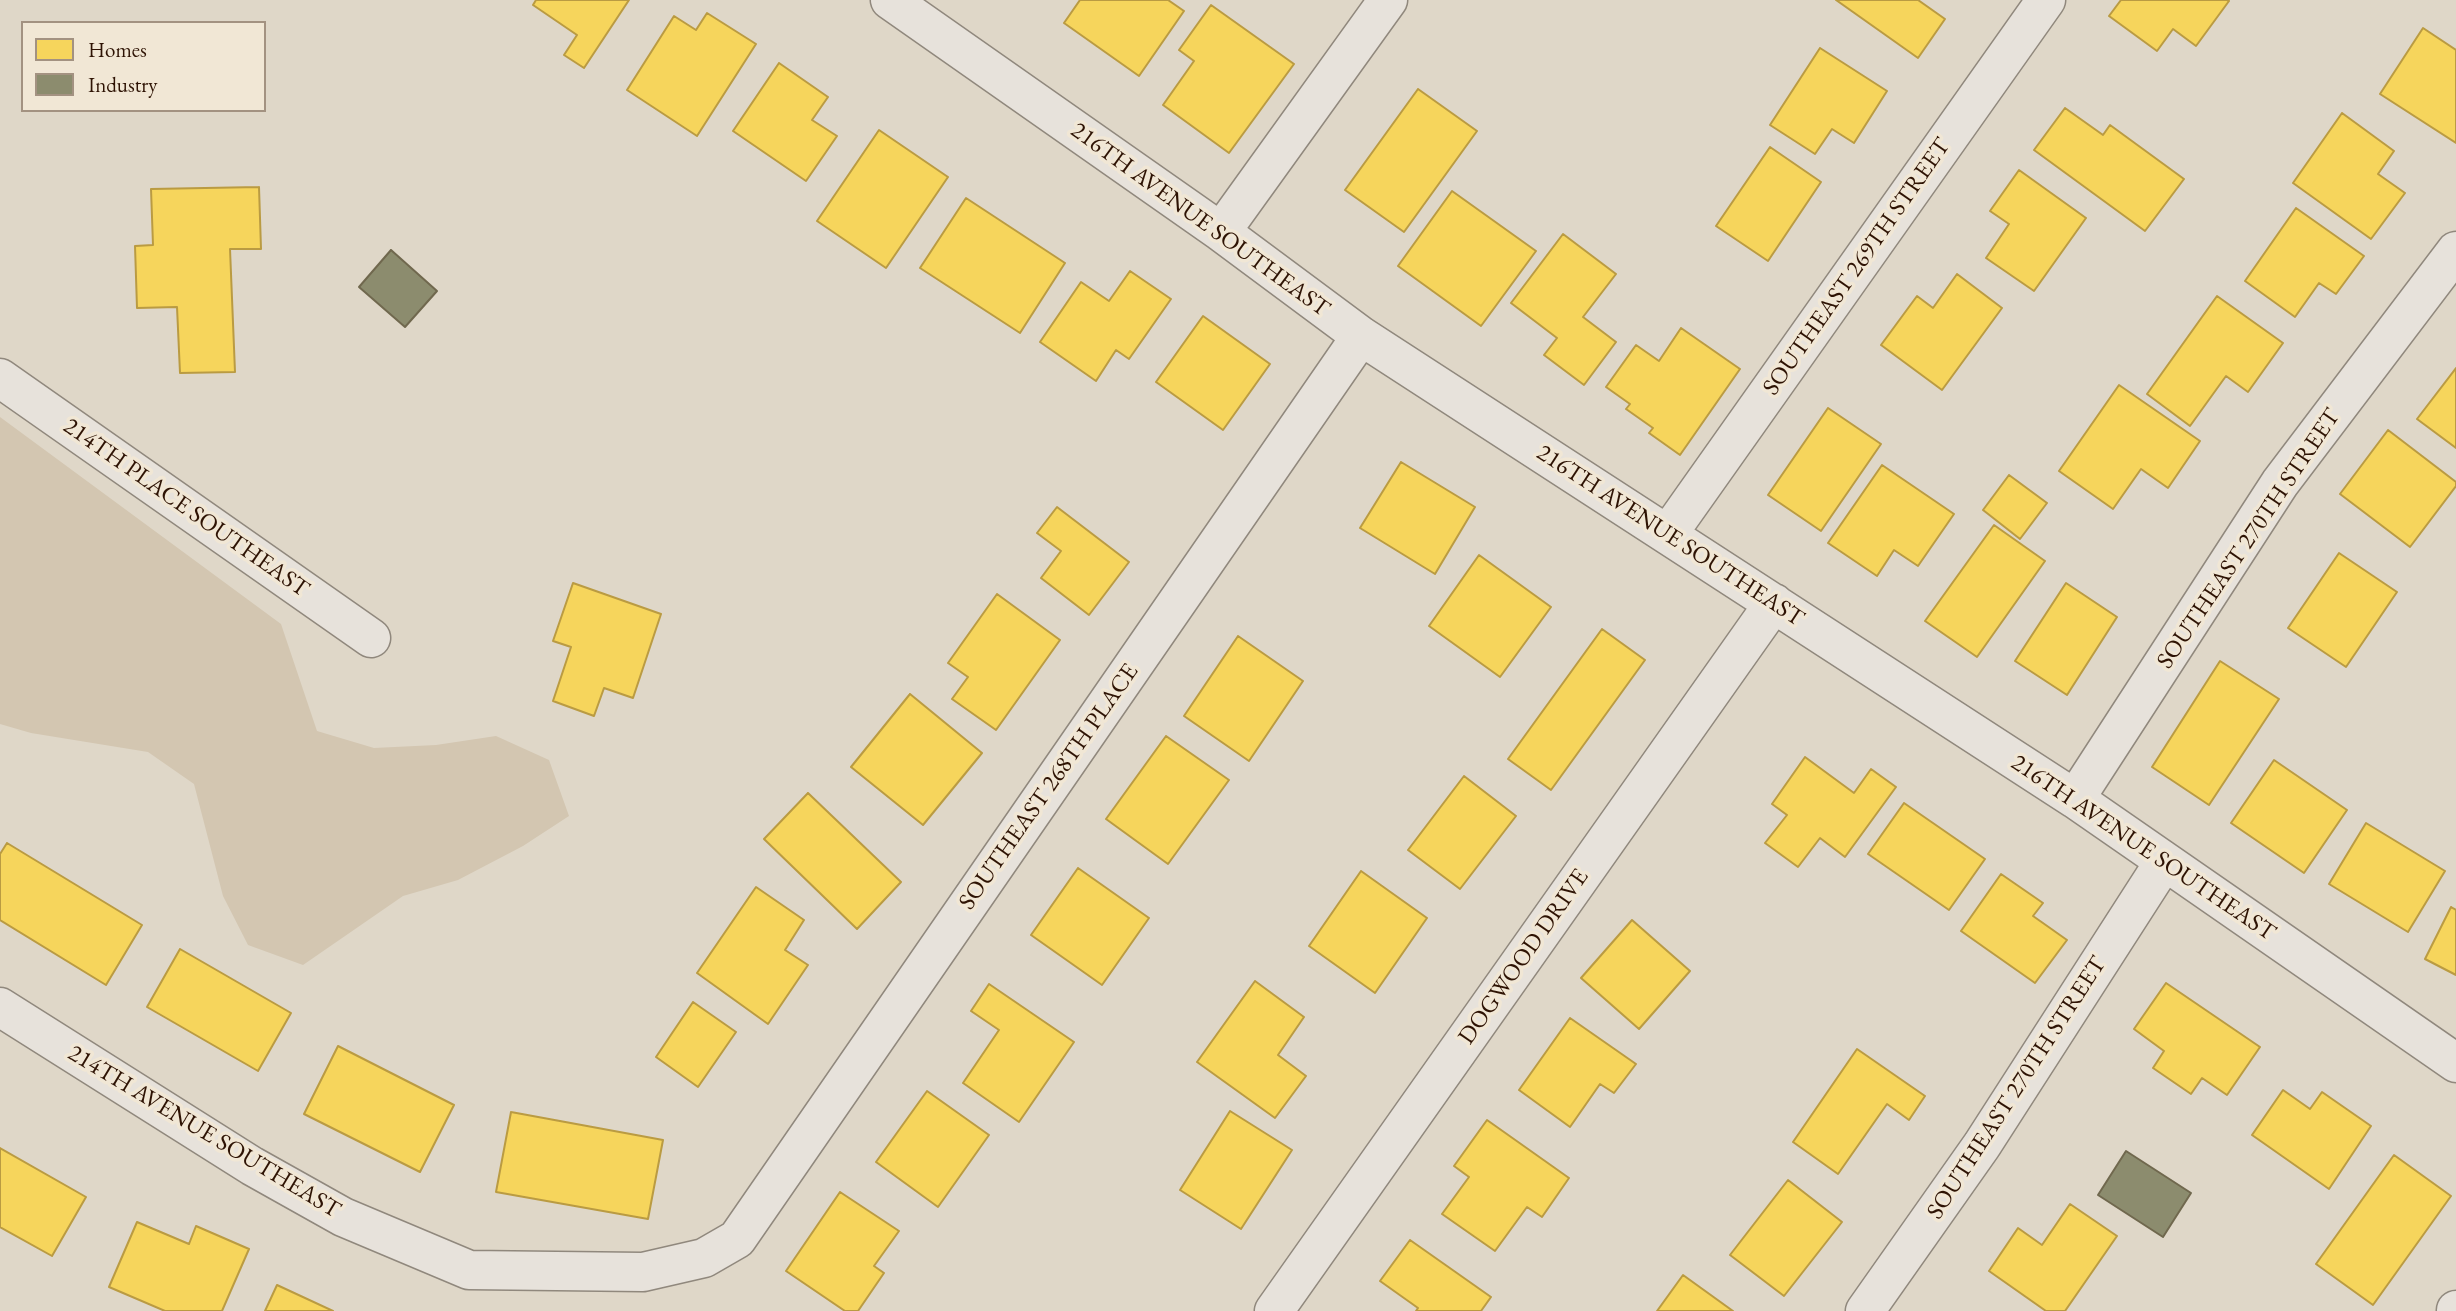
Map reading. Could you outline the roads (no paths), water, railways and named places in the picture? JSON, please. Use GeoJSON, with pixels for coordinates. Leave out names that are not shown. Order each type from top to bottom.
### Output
{"type":"FeatureCollection","features":[{"type":"Feature","properties":{"kind":"street","name":"216TH AVENUE SOUTHEAST"},"geometry":{"type":"LineString","coordinates":[[890,0],[1221,232],[1360,335],[2075,799],[2456,1063]]}},
{"type":"Feature","properties":{"kind":"street"},"geometry":{"type":"LineString","coordinates":[[1221,232],[1388,0]]}},
{"type":"Feature","properties":{"kind":"street","name":"SOUTHEAST 269TH STREET"},"geometry":{"type":"LineString","coordinates":[[1668,534],[2046,0]]}},
{"type":"Feature","properties":{"kind":"street","name":"SOUTHEAST 270TH STREET"},"geometry":{"type":"LineString","coordinates":[[2075,799],[2280,484],[2456,251]]}},
{"type":"Feature","properties":{"kind":"street","name":"SOUTHEAST 268TH PLACE"},"geometry":{"type":"LineString","coordinates":[[737,1239],[1360,335]]}},
{"type":"Feature","properties":{"kind":"street","name":"214TH PLACE SOUTHEAST"},"geometry":{"type":"LineString","coordinates":[[0,378],[371,638]]}},
{"type":"Feature","properties":{"kind":"street","name":"DOGWOOD DRIVE"},"geometry":{"type":"LineString","coordinates":[[1274,1311],[1774,603]]}},
{"type":"Feature","properties":{"kind":"street","name":"SOUTHEAST 270TH STREET"},"geometry":{"type":"LineString","coordinates":[[1865,1311],[1982,1145],[2164,862]]}},
{"type":"Feature","properties":{"kind":"street","name":"214TH AVENUE SOUTHEAST"},"geometry":{"type":"LineString","coordinates":[[0,1007],[251,1166],[343,1217],[469,1270],[643,1272],[704,1258],[737,1239]]}}]}
